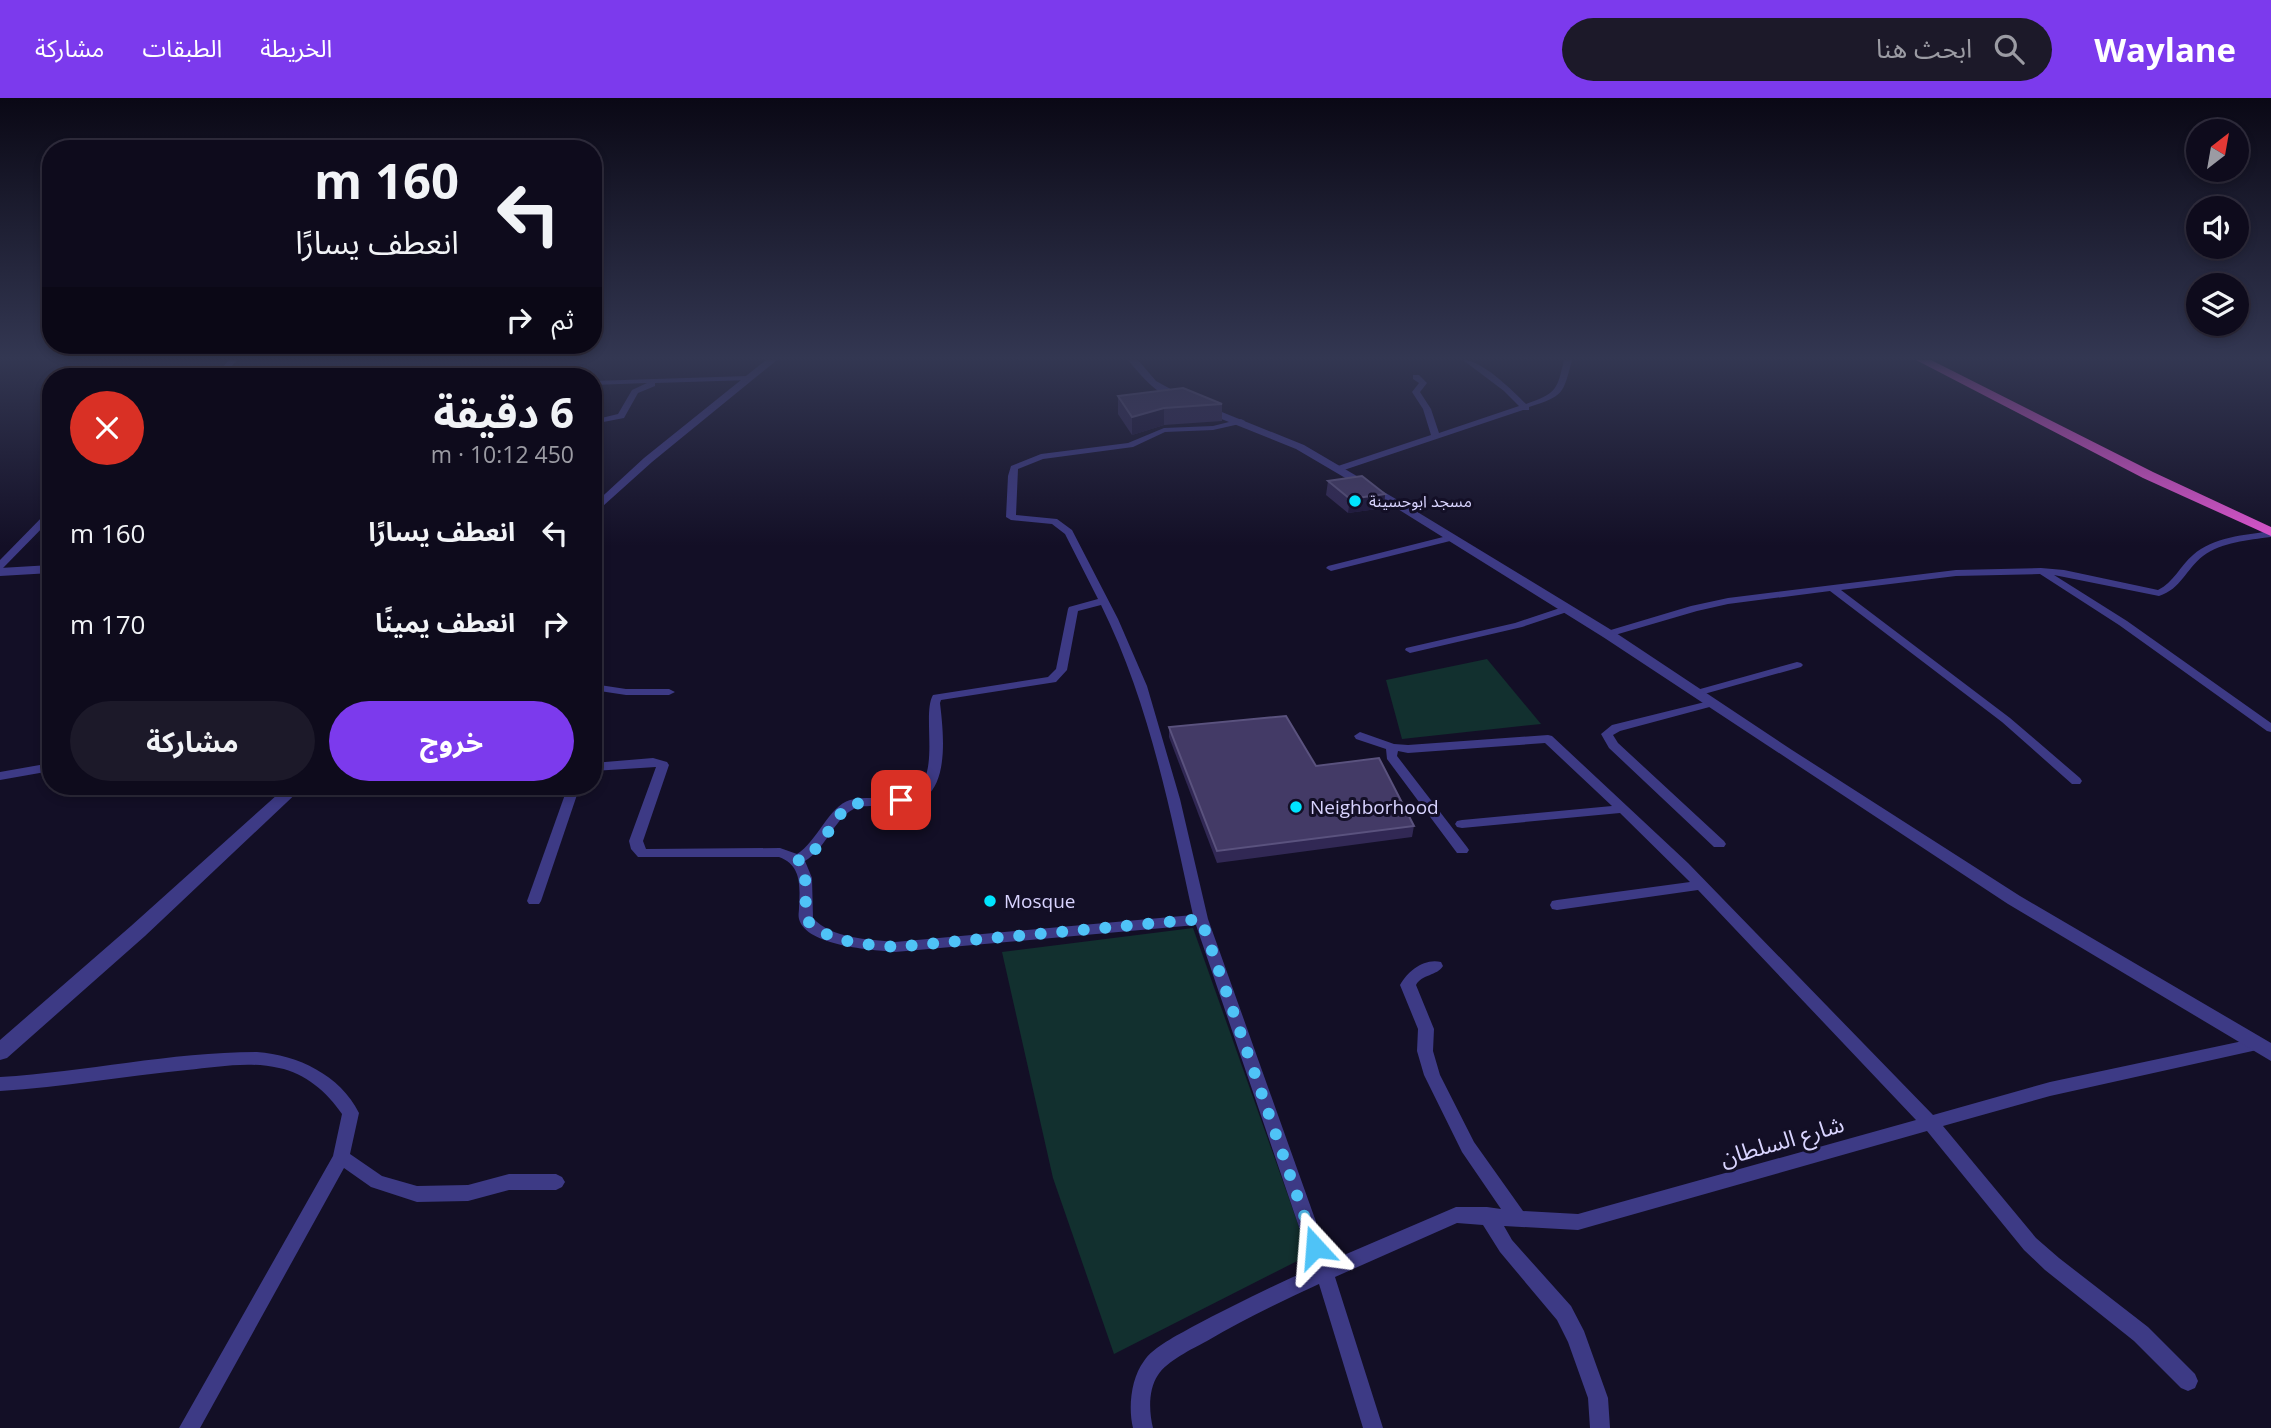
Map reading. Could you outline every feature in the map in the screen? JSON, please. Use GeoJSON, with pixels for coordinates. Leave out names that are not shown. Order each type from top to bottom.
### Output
{"type":"FeatureCollection","features":[{"type":"Feature","properties":{"kind":"highway"},"geometry":{"type":"LineString","coordinates":[[2044,422],[2271,533]]}},
{"type":"Feature","properties":{"kind":"highway"},"geometry":{"type":"LineString","coordinates":[[2059,422],[2271,524]]}},
{"type":"Feature","properties":{"kind":"street"},"geometry":{"type":"LineString","coordinates":[[602,503],[648,460],[694,422]]}},
{"type":"Feature","properties":{"kind":"street"},"geometry":{"type":"LineString","coordinates":[[1237,422],[1213,428],[1164,430],[1130,444],[1041,457],[1014,467],[1011,517],[1060,524],[1069,532],[1113,619],[1141,686],[1174,799],[1201,919],[1324,1272],[1373,1428]]}},
{"type":"Feature","properties":{"kind":"street"},"geometry":{"type":"LineString","coordinates":[[1243,422],[1300,447],[1338,469],[1608,634],[2014,900],[2264,1049]]}},
{"type":"Feature","properties":{"kind":"street"},"geometry":{"type":"LineString","coordinates":[[1431,422],[1436,437]]}},
{"type":"Feature","properties":{"kind":"street"},"geometry":{"type":"LineString","coordinates":[[1338,469],[1482,422]]}},
{"type":"Feature","properties":{"kind":"street"},"geometry":{"type":"LineString","coordinates":[[0,566],[42,522]]}},
{"type":"Feature","properties":{"kind":"street"},"geometry":{"type":"LineString","coordinates":[[1608,634],[1728,601],[1956,573],[2064,573],[2159,593],[2166,592],[2182,576],[2194,558],[2207,549],[2271,533]]}},
{"type":"Feature","properties":{"kind":"street"},"geometry":{"type":"LineString","coordinates":[[1331,568],[1451,538]]}},
{"type":"Feature","properties":{"kind":"street"},"geometry":{"type":"LineString","coordinates":[[0,572],[42,570]]}},
{"type":"Feature","properties":{"kind":"street"},"geometry":{"type":"LineString","coordinates":[[2041,571],[2123,623],[2271,728]]}},
{"type":"Feature","properties":{"kind":"street"},"geometry":{"type":"LineString","coordinates":[[1832,588],[2006,720],[2076,781]]}},
{"type":"Feature","properties":{"kind":"street"},"geometry":{"type":"LineString","coordinates":[[798,859],[817,848],[844,809],[851,804],[911,800],[926,790],[935,764],[934,703],[937,697],[1052,680],[1061,670],[1073,610],[1103,601]]}},
{"type":"Feature","properties":{"kind":"street"},"geometry":{"type":"LineString","coordinates":[[1410,650],[1518,625],[1566,609]]}},
{"type":"Feature","properties":{"kind":"street"},"geometry":{"type":"LineString","coordinates":[[1697,693],[1797,666]]}},
{"type":"Feature","properties":{"kind":"street"},"geometry":{"type":"LineString","coordinates":[[602,688],[626,692],[669,692]]}},
{"type":"Feature","properties":{"kind":"street"},"geometry":{"type":"LineString","coordinates":[[1713,703],[1616,728],[1607,734],[1613,745],[1719,844]]}},
{"type":"Feature","properties":{"kind":"street"},"geometry":{"type":"LineString","coordinates":[[1360,736],[1392,747],[1408,749],[1548,739],[1701,885],[1931,1124],[2030,1244],[2141,1334],[2188,1381]]}},
{"type":"Feature","properties":{"kind":"street"},"geometry":{"type":"LineString","coordinates":[[1392,747],[1391,757],[1462,850]]}},
{"type":"Feature","properties":{"kind":"street"},"geometry":{"type":"LineString","coordinates":[[602,766],[653,762],[663,765],[636,841],[643,854],[780,852],[798,859],[805,871],[806,919],[814,928],[832,937],[863,944],[925,946],[1201,919]]}},
{"type":"Feature","properties":{"kind":"street"},"geometry":{"type":"LineString","coordinates":[[0,776],[42,769]]}},
{"type":"Feature","properties":{"kind":"street"},"geometry":{"type":"LineString","coordinates":[[0,1052],[138,932],[286,795]]}},
{"type":"Feature","properties":{"kind":"street"},"geometry":{"type":"LineString","coordinates":[[534,901],[572,795]]}},
{"type":"Feature","properties":{"kind":"street"},"geometry":{"type":"LineString","coordinates":[[1462,824],[1623,809]]}},
{"type":"Feature","properties":{"kind":"street"},"geometry":{"type":"LineString","coordinates":[[1557,905],[1701,885]]}},
{"type":"Feature","properties":{"kind":"street"},"geometry":{"type":"LineString","coordinates":[[1436,966],[1414,975],[1408,985],[1426,1029],[1426,1051],[1432,1075],[1468,1147],[1517,1217]]}},
{"type":"Feature","properties":{"kind":"street","name":"شارع السلطان"},"geometry":{"type":"LineString","coordinates":[[1143,1428],[1140,1415],[1142,1390],[1152,1367],[1175,1347],[1261,1301],[1456,1215],[1578,1222],[1598,1218],[2050,1089],[2264,1049]]}},
{"type":"Feature","properties":{"kind":"street"},"geometry":{"type":"LineString","coordinates":[[0,1084],[41,1082],[154,1066],[245,1059],[288,1064],[319,1078],[340,1097],[351,1113],[341,1157],[189,1428]]}},
{"type":"Feature","properties":{"kind":"street"},"geometry":{"type":"LineString","coordinates":[[341,1157],[377,1182],[417,1194],[468,1193],[509,1182],[556,1182]]}},
{"type":"Feature","properties":{"kind":"street"},"geometry":{"type":"LineString","coordinates":[[1487,1215],[1506,1246],[1564,1313],[1577,1338],[1598,1398],[1600,1428]]}},
{"type":"Feature","properties":{"kind":"green space"},"geometry":{"type":"Polygon","coordinates":[[[1487,659],[1541,724],[1402,739],[1386,680],[1487,659]]]}},
{"type":"Feature","properties":{"kind":"green space"},"geometry":{"type":"Polygon","coordinates":[[[1193,928],[1309,1255],[1114,1354],[1053,1178],[1002,952],[1193,928]]]}},
{"type":"Feature","properties":{"kind":"building"},"geometry":{"type":"Polygon","coordinates":[[[1362,476],[1385,494],[1350,499],[1328,481],[1362,476]]]}},
{"type":"Feature","properties":{"kind":"building","name":"Neighborhood"},"geometry":{"type":"Polygon","coordinates":[[[1286,716],[1316,766],[1379,758],[1414,826],[1217,851],[1169,727],[1286,716]]]}},
{"type":"Feature","properties":{"kind":"place","name":"مسجد ابوحسينة"},"geometry":{"type":"Point","coordinates":[1355,501]}},
{"type":"Feature","properties":{"kind":"place","name":"Neighborhood"},"geometry":{"type":"Point","coordinates":[1296,807]}},
{"type":"Feature","properties":{"kind":"place","name":"Mosque"},"geometry":{"type":"Point","coordinates":[990,901]}},
{"type":"Feature","properties":{"kind":"route"},"geometry":{"type":"LineString","coordinates":[[901,800],[851,804],[844,809],[817,848],[798,859],[805,871],[806,919],[814,928],[832,937],[895,947],[1201,919],[1315,1247]]}}]}
